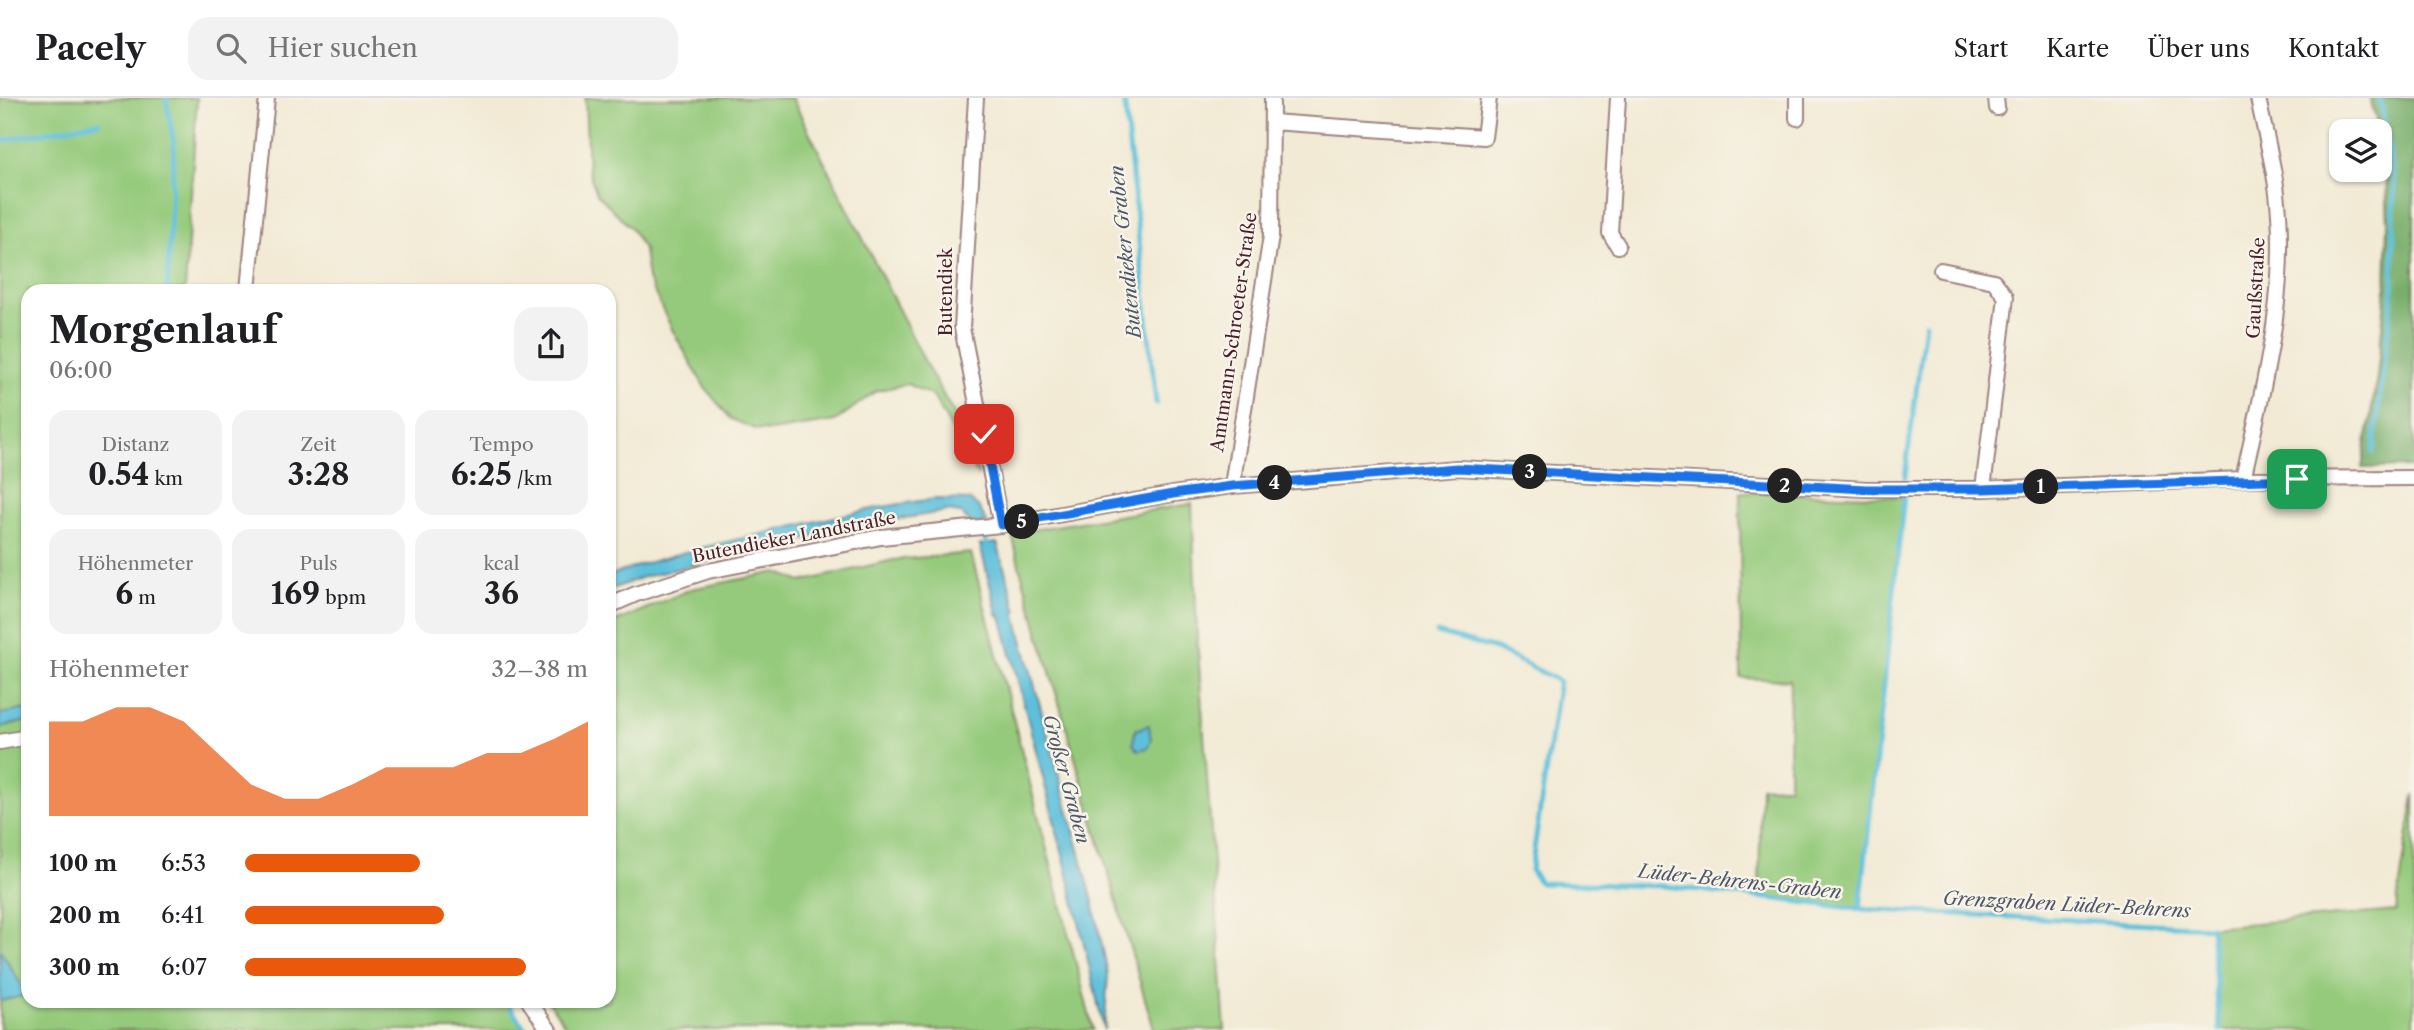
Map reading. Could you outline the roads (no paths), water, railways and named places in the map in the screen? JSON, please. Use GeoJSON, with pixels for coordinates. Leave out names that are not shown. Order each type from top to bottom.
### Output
{"type":"FeatureCollection","features":[{"type":"Feature","properties":{"kind":"street"},"geometry":{"type":"LineString","coordinates":[[249,284],[267,98]]}},
{"type":"Feature","properties":{"kind":"street","name":"Butendiek"},"geometry":{"type":"LineString","coordinates":[[975,98],[962,328],[1001,525]]}},
{"type":"Feature","properties":{"kind":"street","name":"Amtmann-Schroeter-Straße"},"geometry":{"type":"LineString","coordinates":[[1232,486],[1271,236],[1272,98]]}},
{"type":"Feature","properties":{"kind":"street"},"geometry":{"type":"LineString","coordinates":[[1272,122],[1484,136],[1489,98]]}},
{"type":"Feature","properties":{"kind":"street"},"geometry":{"type":"LineString","coordinates":[[1618,98],[1610,233],[1618,246]]}},
{"type":"Feature","properties":{"kind":"street"},"geometry":{"type":"LineString","coordinates":[[1797,98],[1797,118]]}},
{"type":"Feature","properties":{"kind":"street","name":"Gaußstraße"},"geometry":{"type":"LineString","coordinates":[[2243,479],[2275,334],[2280,260],[2277,194],[2258,98]]}},
{"type":"Feature","properties":{"kind":"street"},"geometry":{"type":"LineString","coordinates":[[1941,270],[1994,281],[2006,297],[1983,489]]}},
{"type":"Feature","properties":{"kind":"street","name":"Butendieker Landstraße"},"geometry":{"type":"LineString","coordinates":[[616,603],[708,571],[881,537],[1001,525],[1232,486],[1457,468],[1866,489],[1983,489],[2243,479],[2414,478]]}},
{"type":"Feature","properties":{"kind":"street"},"geometry":{"type":"LineString","coordinates":[[0,742],[21,738]]}},
{"type":"Feature","properties":{"kind":"street"},"geometry":{"type":"LineString","coordinates":[[534,1008],[549,1030]]}},
{"type":"Feature","properties":{"kind":"water"},"geometry":{"type":"Polygon","coordinates":[[[936,499],[970,500],[980,509],[987,523],[971,524],[961,513],[947,511],[860,526],[643,577],[616,587],[616,574],[672,556],[896,505],[936,499]]]}},
{"type":"Feature","properties":{"kind":"water"},"geometry":{"type":"Polygon","coordinates":[[[997,543],[1092,898],[1108,974],[1104,1030],[1066,866],[980,545],[997,543]]]}},
{"type":"Feature","properties":{"kind":"water"},"geometry":{"type":"Polygon","coordinates":[[[21,710],[21,722],[0,727],[0,714],[21,710]]]}},
{"type":"Feature","properties":{"kind":"water"},"geometry":{"type":"Polygon","coordinates":[[[1149,725],[1151,741],[1147,748],[1138,750],[1133,744],[1135,730],[1149,725]]]}},
{"type":"Feature","properties":{"kind":"water"},"geometry":{"type":"Polygon","coordinates":[[[0,949],[21,985],[21,996],[0,1001],[0,949]]]}},
{"type":"Feature","properties":{"kind":"waterway"},"geometry":{"type":"LineString","coordinates":[[166,98],[174,144],[167,284]]}},
{"type":"Feature","properties":{"kind":"waterway","name":"Butendieker Graben"},"geometry":{"type":"LineString","coordinates":[[1124,98],[1156,403]]}},
{"type":"Feature","properties":{"kind":"waterway"},"geometry":{"type":"LineString","coordinates":[[2373,453],[2393,288],[2394,180],[2380,98]]}},
{"type":"Feature","properties":{"kind":"waterway"},"geometry":{"type":"LineString","coordinates":[[0,141],[99,122]]}},
{"type":"Feature","properties":{"kind":"waterway","name":"Lüder-Behrens-Graben"},"geometry":{"type":"LineString","coordinates":[[1905,477],[1925,323]]}},
{"type":"Feature","properties":{"kind":"waterway","name":"Lüder-Behrens-Graben"},"geometry":{"type":"LineString","coordinates":[[1437,633],[1496,649],[1559,681],[1531,870],[1540,883],[1664,886],[1860,909],[1904,497]]}},
{"type":"Feature","properties":{"kind":"waterway","name":"Großer Graben"},"geometry":{"type":"LineString","coordinates":[[985,539],[989,551]]}},
{"type":"Feature","properties":{"kind":"waterway","name":"Grenzgraben Lüder-Behrens"},"geometry":{"type":"LineString","coordinates":[[1860,909],[2211,927],[2220,1030]]}},
{"type":"Feature","properties":{"kind":"waterway"},"geometry":{"type":"LineString","coordinates":[[511,1008],[526,1030]]}}]}
